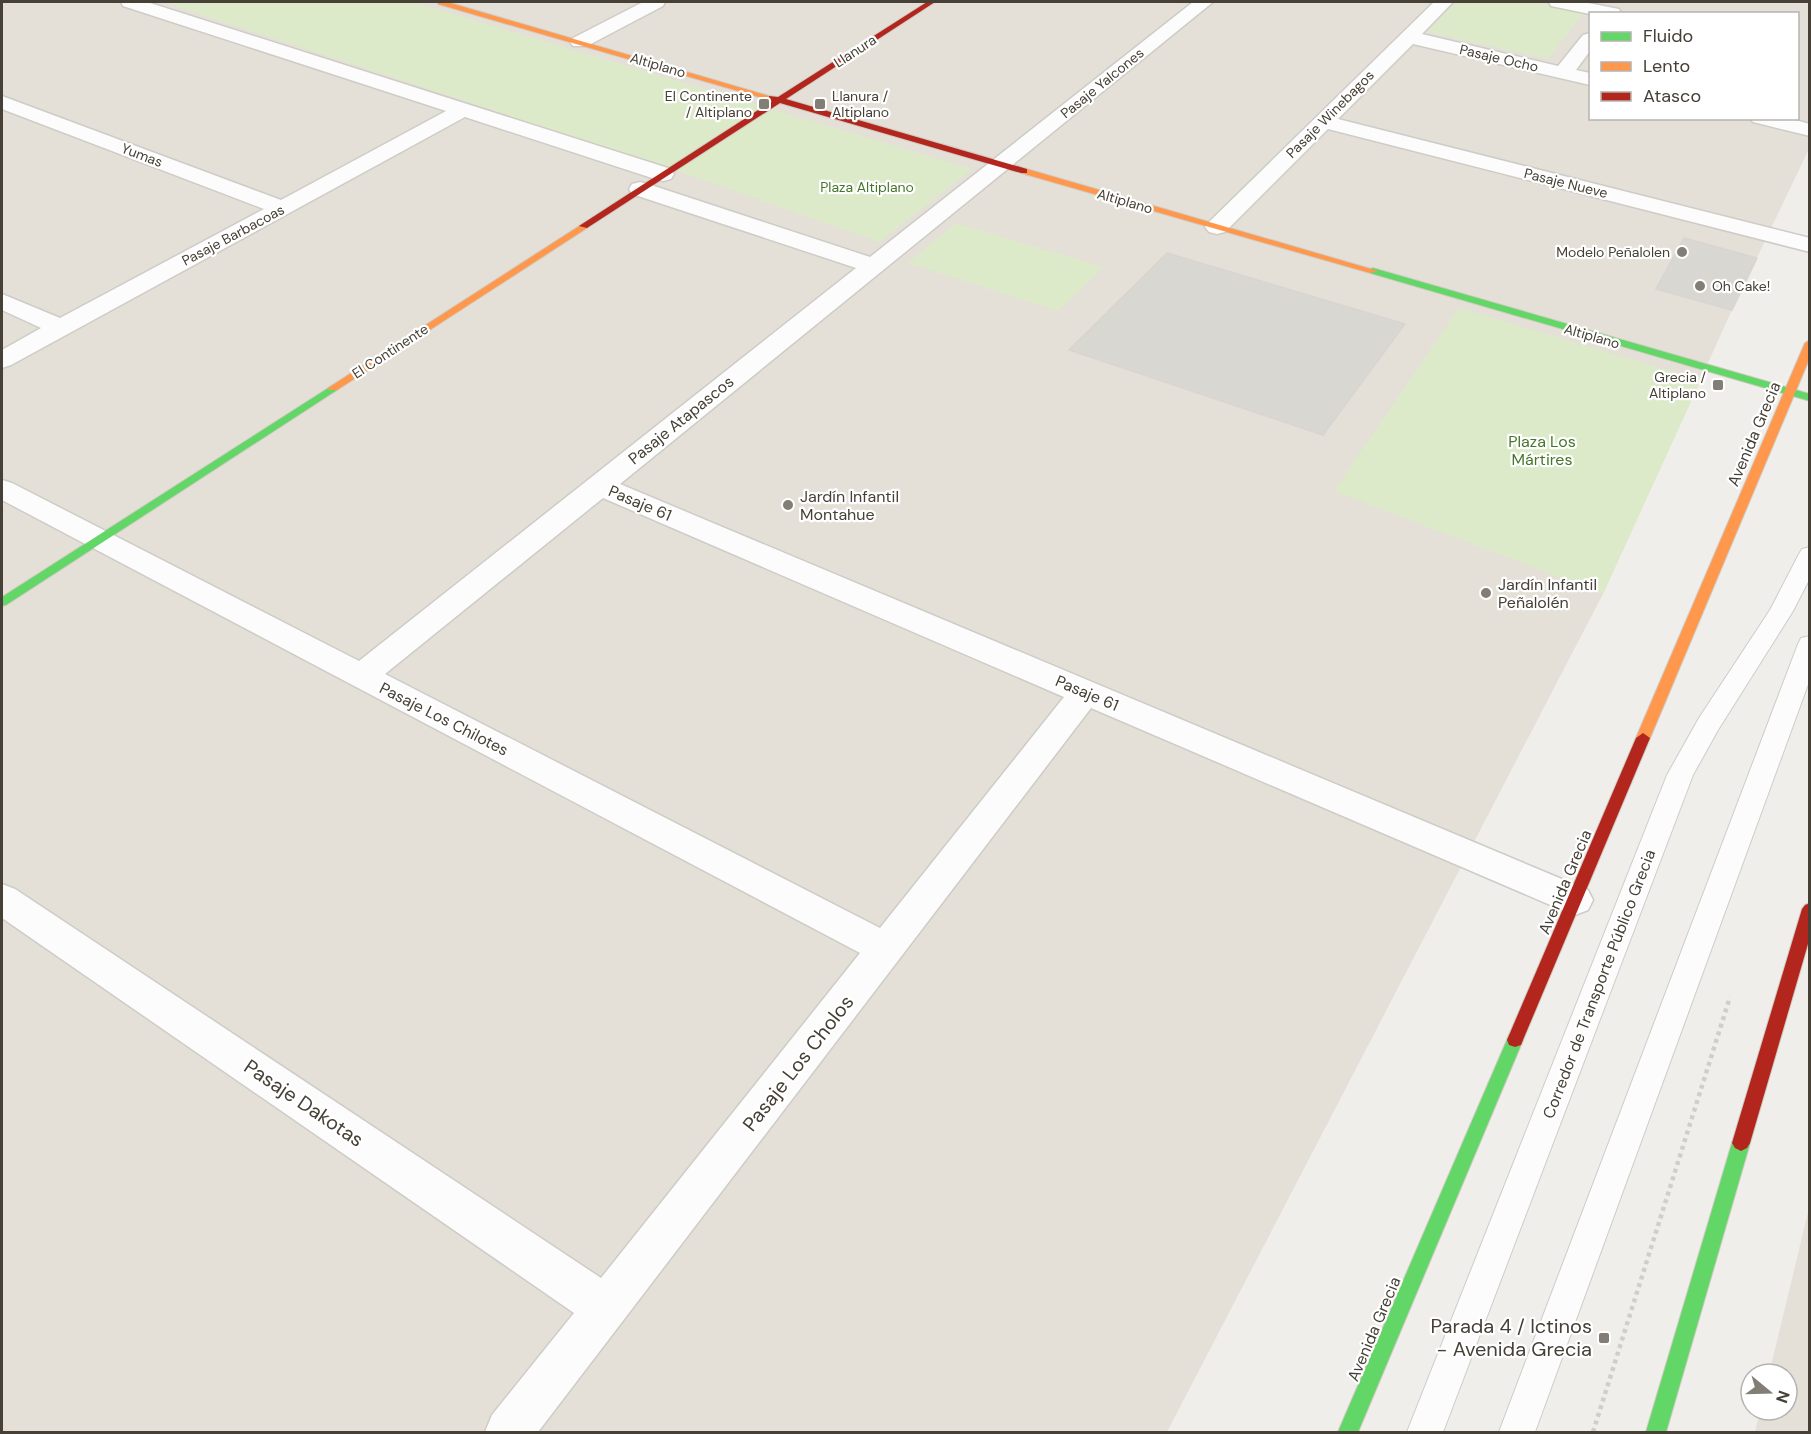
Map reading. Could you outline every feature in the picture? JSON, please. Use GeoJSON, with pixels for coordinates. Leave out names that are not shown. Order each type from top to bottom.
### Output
{"type":"FeatureCollection","features":[{"type":"Feature","properties":{"kind":"street"},"geometry":{"type":"LineString","coordinates":[[130,2],[663,174]]}},
{"type":"Feature","properties":{"kind":"street","name":"Altiplano"},"geometry":{"type":"LineString","coordinates":[[441,2],[1809,398]]}},
{"type":"Feature","properties":{"kind":"street"},"geometry":{"type":"LineString","coordinates":[[580,42],[656,2]]}},
{"type":"Feature","properties":{"kind":"street","name":"Llanura"},"geometry":{"type":"LineString","coordinates":[[778,100],[931,2]]}},
{"type":"Feature","properties":{"kind":"street","name":"Pasaje Yalcones"},"geometry":{"type":"LineString","coordinates":[[1000,164],[1204,2]]}},
{"type":"Feature","properties":{"kind":"street","name":"Pasaje Winebagos"},"geometry":{"type":"LineString","coordinates":[[1217,227],[1444,2]]}},
{"type":"Feature","properties":{"kind":"street"},"geometry":{"type":"LineString","coordinates":[[1558,2],[1607,12]]}},
{"type":"Feature","properties":{"kind":"street","name":"Pasaje Ocho"},"geometry":{"type":"LineString","coordinates":[[1408,37],[1589,79]]}},
{"type":"Feature","properties":{"kind":"street"},"geometry":{"type":"LineString","coordinates":[[1563,73],[1589,40]]}},
{"type":"Feature","properties":{"kind":"street","name":"El Continente"},"geometry":{"type":"LineString","coordinates":[[2,602],[778,100]]}},
{"type":"Feature","properties":{"kind":"street","name":"Yumas"},"geometry":{"type":"LineString","coordinates":[[2,102],[282,208]]}},
{"type":"Feature","properties":{"kind":"street","name":"Pasaje Barbacoas"},"geometry":{"type":"LineString","coordinates":[[2,360],[463,110]]}},
{"type":"Feature","properties":{"kind":"street"},"geometry":{"type":"LineString","coordinates":[[1768,120],[1809,130]]}},
{"type":"Feature","properties":{"kind":"street","name":"Pasaje Nueve"},"geometry":{"type":"LineString","coordinates":[[1323,121],[1809,245]]}},
{"type":"Feature","properties":{"kind":"street","name":"Pasaje Atapascos"},"geometry":{"type":"LineString","coordinates":[[362,676],[1000,164]]}},
{"type":"Feature","properties":{"kind":"street"},"geometry":{"type":"LineString","coordinates":[[640,189],[873,266]]}},
{"type":"Feature","properties":{"kind":"street"},"geometry":{"type":"LineString","coordinates":[[2,301],[61,328]]}},
{"type":"Feature","properties":{"kind":"street","name":"Avenida Grecia"},"geometry":{"type":"LineString","coordinates":[[1347,1432],[1575,900],[1809,343]]}},
{"type":"Feature","properties":{"kind":"street","name":"Pasaje 61"},"geometry":{"type":"LineString","coordinates":[[599,486],[1575,900]]}},
{"type":"Feature","properties":{"kind":"street","name":"Pasaje Los Chilotes"},"geometry":{"type":"LineString","coordinates":[[2,489],[886,949]]}},
{"type":"Feature","properties":{"kind":"street","name":"Pasaje Los Cholos"},"geometry":{"type":"LineString","coordinates":[[509,1432],[1086,692]]}},
{"type":"Feature","properties":{"kind":"street","name":"Pasaje Dakotas"},"geometry":{"type":"LineString","coordinates":[[2,899],[606,1308]]}},
{"type":"Feature","properties":{"kind":"street"},"geometry":{"type":"LineString","coordinates":[[1656,1432],[1809,909]]}},
{"type":"Feature","properties":{"kind":"lane","name":"Corredor de Transporte Público Grecia"},"geometry":{"type":"LineString","coordinates":[[1425,1432],[1680,775],[1708,725],[1781,611],[1809,554]]}},
{"type":"Feature","properties":{"kind":"lane"},"geometry":{"type":"LineString","coordinates":[[1518,1432],[1809,644]]}},
{"type":"Feature","properties":{"kind":"path"},"geometry":{"type":"LineString","coordinates":[[1593,1432],[1731,993]]}},
{"type":"Feature","properties":{"kind":"shaded area"},"geometry":{"type":"Polygon","coordinates":[[[2,2],[1809,2],[1809,149],[1732,310],[1603,594],[1167,1432],[2,1432],[2,2]]]}},
{"type":"Feature","properties":{"kind":"shaded area"},"geometry":{"type":"Polygon","coordinates":[[[1809,1208],[1809,1432],[1755,1432],[1757,1422],[1799,1422],[1799,1362],[1772,1362],[1809,1208]]]}},
{"type":"Feature","properties":{"kind":"green space","name":"Plaza Altiplano"},"geometry":{"type":"Polygon","coordinates":[[[163,2],[413,2],[972,169],[879,242],[672,169],[163,2]]]}},
{"type":"Feature","properties":{"kind":"green space"},"geometry":{"type":"Polygon","coordinates":[[[1456,2],[1532,2],[1584,12],[1548,59],[1428,32],[1456,2]]]}},
{"type":"Feature","properties":{"kind":"green space"},"geometry":{"type":"Polygon","coordinates":[[[956,223],[1103,267],[1058,311],[908,263],[956,223]]]}},
{"type":"Feature","properties":{"kind":"green space","name":"Plaza Los Mártires"},"geometry":{"type":"Polygon","coordinates":[[[1459,308],[1701,380],[1603,594],[1334,491],[1459,308]]]}},
{"type":"Feature","properties":{"kind":"building"},"geometry":{"type":"Polygon","coordinates":[[[1684,238],[1757,258],[1732,310],[1656,289],[1684,238]]]}},
{"type":"Feature","properties":{"kind":"building"},"geometry":{"type":"Polygon","coordinates":[[[1167,253],[1405,324],[1323,435],[1069,350],[1167,253]]]}},
{"type":"Feature","properties":{"kind":"traffic: fast"},"geometry":{"type":"LineString","coordinates":[[1373,271],[1810,398]]}},
{"type":"Feature","properties":{"kind":"traffic: fast"},"geometry":{"type":"LineString","coordinates":[[2,602],[333,388]]}},
{"type":"Feature","properties":{"kind":"traffic: fast"},"geometry":{"type":"LineString","coordinates":[[1348,1432],[1515,1040]]}},
{"type":"Feature","properties":{"kind":"traffic: fast"},"geometry":{"type":"LineString","coordinates":[[1656,1432],[1741,1143]]}},
{"type":"Feature","properties":{"kind":"traffic: slow"},"geometry":{"type":"LineString","coordinates":[[441,2],[772,98]]}},
{"type":"Feature","properties":{"kind":"traffic: slow"},"geometry":{"type":"LineString","coordinates":[[1024,171],[1373,271]]}},
{"type":"Feature","properties":{"kind":"traffic: slow"},"geometry":{"type":"LineString","coordinates":[[333,388],[584,226]]}},
{"type":"Feature","properties":{"kind":"traffic: slow"},"geometry":{"type":"LineString","coordinates":[[1643,738],[1810,343]]}},
{"type":"Feature","properties":{"kind":"traffic: jam"},"geometry":{"type":"LineString","coordinates":[[584,226],[931,2]]}},
{"type":"Feature","properties":{"kind":"traffic: jam"},"geometry":{"type":"LineString","coordinates":[[772,98],[1024,171]]}},
{"type":"Feature","properties":{"kind":"traffic: jam"},"geometry":{"type":"LineString","coordinates":[[1515,1040],[1643,738]]}},
{"type":"Feature","properties":{"kind":"traffic: jam"},"geometry":{"type":"LineString","coordinates":[[1741,1143],[1810,909]]}},
{"type":"Feature","properties":{"kind":"place","name":"El Continente / Altiplano"},"geometry":{"type":"Point","coordinates":[764,104]}},
{"type":"Feature","properties":{"kind":"place","name":"Llanura / Altiplano"},"geometry":{"type":"Point","coordinates":[820,104]}},
{"type":"Feature","properties":{"kind":"place","name":"Modelo Peñalolen"},"geometry":{"type":"Point","coordinates":[1682,252]}},
{"type":"Feature","properties":{"kind":"place","name":"Oh Cake!"},"geometry":{"type":"Point","coordinates":[1700,286]}},
{"type":"Feature","properties":{"kind":"place","name":"Grecia / Altiplano"},"geometry":{"type":"Point","coordinates":[1718,385]}},
{"type":"Feature","properties":{"kind":"place","name":"Jardín Infantil Montahue"},"geometry":{"type":"Point","coordinates":[788,505]}},
{"type":"Feature","properties":{"kind":"place","name":"Jardín Infantil Peñalolén"},"geometry":{"type":"Point","coordinates":[1486,593]}},
{"type":"Feature","properties":{"kind":"place","name":"Parada 4 / Ictinos - Avenida Grecia"},"geometry":{"type":"Point","coordinates":[1604,1338]}}]}
